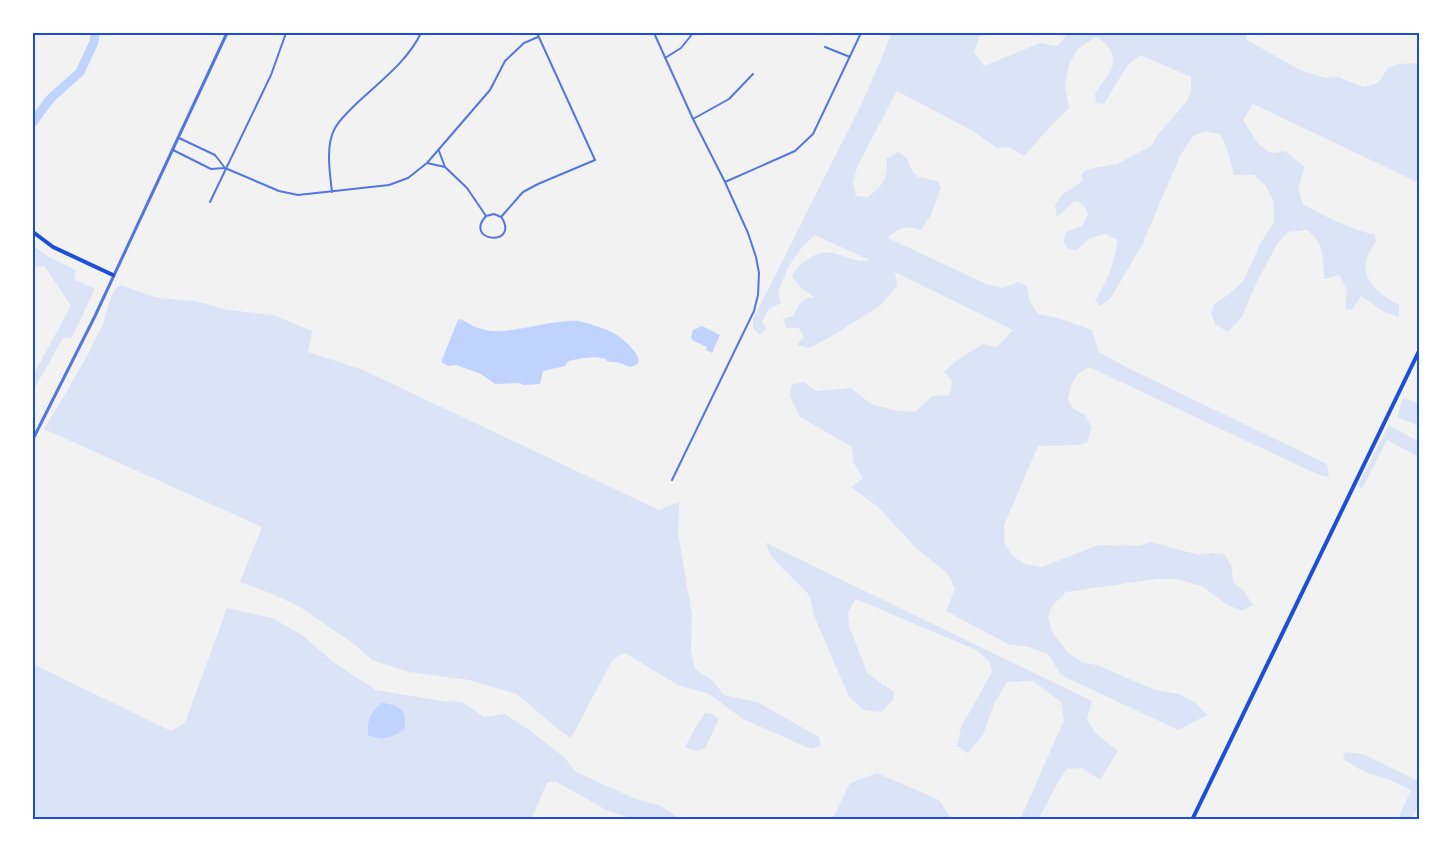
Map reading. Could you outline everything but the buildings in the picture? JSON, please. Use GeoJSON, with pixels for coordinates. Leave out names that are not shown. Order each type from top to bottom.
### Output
{"type":"FeatureCollection","features":[{"type":"Feature","properties":{"kind":"main road"},"geometry":{"type":"LineString","coordinates":[[33,232],[53,246],[113,275]]}},
{"type":"Feature","properties":{"kind":"main road"},"geometry":{"type":"LineString","coordinates":[[1192,820],[1419,351]]}},
{"type":"Feature","properties":{"kind":"street"},"geometry":{"type":"LineString","coordinates":[[33,439],[95,316],[227,33]]}},
{"type":"Feature","properties":{"kind":"street"},"geometry":{"type":"LineString","coordinates":[[210,202],[271,75],[286,33]]}},
{"type":"Feature","properties":{"kind":"street"},"geometry":{"type":"LineString","coordinates":[[332,192],[329,164],[334,129],[409,53],[422,33]]}},
{"type":"Feature","properties":{"kind":"street"},"geometry":{"type":"LineString","coordinates":[[654,33],[748,233],[759,273],[758,295],[754,311],[672,480]]}},
{"type":"Feature","properties":{"kind":"street"},"geometry":{"type":"LineString","coordinates":[[665,58],[681,48],[693,33]]}},
{"type":"Feature","properties":{"kind":"street"},"geometry":{"type":"LineString","coordinates":[[725,182],[795,151],[813,134],[861,33]]}},
{"type":"Feature","properties":{"kind":"street"},"geometry":{"type":"LineString","coordinates":[[173,150],[211,169],[225,168],[279,191],[298,195],[388,185],[408,178],[427,163],[490,90],[506,61],[524,44],[538,35],[595,159],[523,192],[501,217]]}},
{"type":"Feature","properties":{"kind":"street"},"geometry":{"type":"LineString","coordinates":[[825,47],[850,57]]}},
{"type":"Feature","properties":{"kind":"street"},"geometry":{"type":"LineString","coordinates":[[693,119],[729,99],[753,74]]}},
{"type":"Feature","properties":{"kind":"street"},"geometry":{"type":"LineString","coordinates":[[179,138],[215,155],[225,168]]}},
{"type":"Feature","properties":{"kind":"street"},"geometry":{"type":"LineString","coordinates":[[438,150],[445,167],[467,188],[486,216]]}},
{"type":"Feature","properties":{"kind":"street"},"geometry":{"type":"LineString","coordinates":[[427,163],[445,167]]}},
{"type":"Feature","properties":{"kind":"street"},"geometry":{"type":"LineString","coordinates":[[494,214],[501,217],[505,228],[498,238],[490,238],[483,234],[481,223],[486,216],[494,214]]}},
{"type":"Feature","properties":{"kind":"shaded area"},"geometry":{"type":"Polygon","coordinates":[[[892,33],[981,33],[974,52],[984,66],[1040,43],[1058,46],[1068,33],[1246,33],[1247,40],[1300,70],[1325,78],[1338,77],[1364,87],[1378,83],[1388,68],[1397,64],[1419,63],[1419,183],[1253,104],[1243,120],[1259,145],[1271,153],[1285,151],[1305,167],[1298,188],[1303,204],[1338,222],[1375,235],[1376,241],[1365,266],[1366,273],[1379,292],[1399,305],[1399,317],[1384,312],[1361,296],[1352,310],[1345,308],[1347,290],[1339,275],[1324,279],[1320,246],[1307,230],[1288,232],[1277,244],[1242,317],[1228,332],[1216,325],[1211,313],[1214,304],[1244,280],[1260,244],[1274,222],[1274,203],[1266,186],[1254,175],[1234,175],[1220,134],[1205,131],[1193,136],[1180,156],[1142,245],[1110,299],[1100,306],[1095,301],[1110,272],[1117,240],[1105,234],[1090,238],[1077,250],[1068,249],[1063,241],[1066,232],[1082,226],[1088,214],[1083,204],[1074,201],[1057,217],[1055,205],[1063,194],[1083,181],[1081,174],[1088,169],[1117,164],[1151,146],[1159,133],[1187,101],[1191,90],[1191,77],[1140,55],[1127,66],[1104,104],[1096,103],[1095,94],[1112,67],[1113,55],[1102,41],[1095,37],[1077,50],[1069,65],[1065,86],[1069,108],[1024,156],[1009,147],[997,148],[973,131],[897,91],[857,167],[853,183],[856,196],[868,197],[877,189],[885,177],[886,159],[898,152],[907,158],[912,171],[918,177],[938,181],[941,188],[931,215],[921,230],[903,228],[895,231],[888,238],[986,284],[1003,288],[1018,282],[1027,286],[1029,300],[1038,314],[1058,318],[1092,330],[1099,352],[1327,464],[1329,477],[1319,475],[1089,367],[1079,373],[1071,385],[1068,399],[1072,408],[1086,416],[1092,428],[1087,443],[1038,446],[1004,525],[1005,543],[1012,556],[1025,564],[1042,567],[1098,545],[1139,546],[1151,542],[1199,555],[1212,553],[1225,555],[1231,565],[1234,583],[1243,590],[1253,605],[1242,611],[1226,604],[1202,586],[1177,579],[1156,579],[1066,592],[1052,606],[1048,618],[1053,633],[1069,654],[1084,663],[1097,665],[1155,690],[1179,694],[1196,703],[1207,715],[1178,730],[1061,675],[1048,654],[1025,646],[1010,645],[946,611],[955,589],[948,574],[916,548],[878,507],[851,487],[863,478],[853,462],[852,447],[800,417],[790,396],[792,384],[804,382],[816,391],[851,388],[871,404],[892,410],[915,412],[932,396],[950,395],[952,381],[944,372],[960,358],[983,344],[997,347],[1013,330],[895,272],[897,286],[880,306],[809,348],[797,345],[804,337],[799,328],[786,328],[783,319],[793,316],[806,298],[815,298],[800,287],[792,276],[797,268],[808,259],[825,252],[861,261],[869,260],[815,235],[803,246],[788,267],[778,293],[781,303],[769,309],[762,322],[767,329],[759,335],[753,328],[753,319],[863,101],[892,33]]]}},
{"type":"Feature","properties":{"kind":"shaded area"},"geometry":{"type":"Polygon","coordinates":[[[33,245],[47,256],[76,270],[74,279],[95,289],[72,337],[63,338],[33,391],[33,375],[71,306],[45,267],[33,266],[33,245]]]}},
{"type":"Feature","properties":{"kind":"shaded area"},"geometry":{"type":"Polygon","coordinates":[[[121,285],[158,298],[194,301],[228,310],[273,315],[312,331],[308,352],[361,369],[659,510],[679,502],[678,533],[692,615],[691,651],[695,669],[712,680],[724,695],[757,702],[819,737],[821,746],[811,749],[743,719],[709,694],[678,685],[625,653],[613,659],[571,738],[517,694],[469,680],[409,672],[372,660],[354,644],[300,607],[240,582],[262,527],[44,429],[89,353],[104,321],[113,293],[121,285]]]}},
{"type":"Feature","properties":{"kind":"shaded area"},"geometry":{"type":"Polygon","coordinates":[[[1403,398],[1419,404],[1419,426],[1397,417],[1403,398]]]}},
{"type":"Feature","properties":{"kind":"shaded area"},"geometry":{"type":"Polygon","coordinates":[[[1389,425],[1419,442],[1419,457],[1387,440],[1362,489],[1358,485],[1389,425]]]}},
{"type":"Feature","properties":{"kind":"shaded area"},"geometry":{"type":"Polygon","coordinates":[[[766,543],[1092,701],[1087,719],[1095,733],[1118,751],[1100,780],[1082,768],[1067,769],[1038,820],[1020,820],[1064,720],[1061,702],[1033,681],[1007,682],[994,704],[983,735],[968,753],[957,746],[961,727],[992,672],[990,662],[976,650],[856,599],[848,612],[849,626],[868,674],[894,692],[893,700],[881,712],[864,710],[849,697],[814,616],[810,596],[770,555],[766,543]]]}},
{"type":"Feature","properties":{"kind":"shaded area"},"geometry":{"type":"Polygon","coordinates":[[[227,608],[272,618],[302,635],[336,664],[376,690],[441,701],[462,702],[484,717],[505,714],[564,757],[576,772],[638,800],[659,805],[682,820],[637,820],[606,810],[555,781],[547,783],[531,820],[36,820],[37,817],[33,813],[33,664],[171,731],[185,723],[227,608]]]}},
{"type":"Feature","properties":{"kind":"shaded area"},"geometry":{"type":"Polygon","coordinates":[[[705,713],[712,714],[719,719],[705,748],[696,751],[685,747],[695,728],[705,713]]]}},
{"type":"Feature","properties":{"kind":"shaded area"},"geometry":{"type":"Polygon","coordinates":[[[1345,752],[1365,755],[1419,780],[1419,804],[1411,820],[1399,820],[1411,790],[1365,772],[1343,759],[1345,752]]]}},
{"type":"Feature","properties":{"kind":"shaded area"},"geometry":{"type":"Polygon","coordinates":[[[877,773],[939,800],[952,820],[832,820],[850,783],[877,773]]]}},
{"type":"Feature","properties":{"kind":"water"},"geometry":{"type":"Polygon","coordinates":[[[461,319],[489,331],[579,321],[618,335],[631,347],[639,360],[634,366],[627,366],[601,358],[582,358],[568,361],[565,366],[543,371],[540,384],[495,384],[481,374],[456,365],[448,366],[441,362],[458,320],[461,319]]]}},
{"type":"Feature","properties":{"kind":"water"},"geometry":{"type":"Polygon","coordinates":[[[702,326],[720,335],[712,353],[706,350],[707,347],[692,340],[693,330],[702,326]]]}},
{"type":"Feature","properties":{"kind":"water"},"geometry":{"type":"Polygon","coordinates":[[[382,703],[394,705],[404,713],[404,730],[390,737],[373,737],[368,735],[370,717],[382,703]]]}},
{"type":"Feature","properties":{"kind":"waterway"},"geometry":{"type":"LineString","coordinates":[[33,122],[50,99],[80,72],[94,42],[95,33]]}}]}
